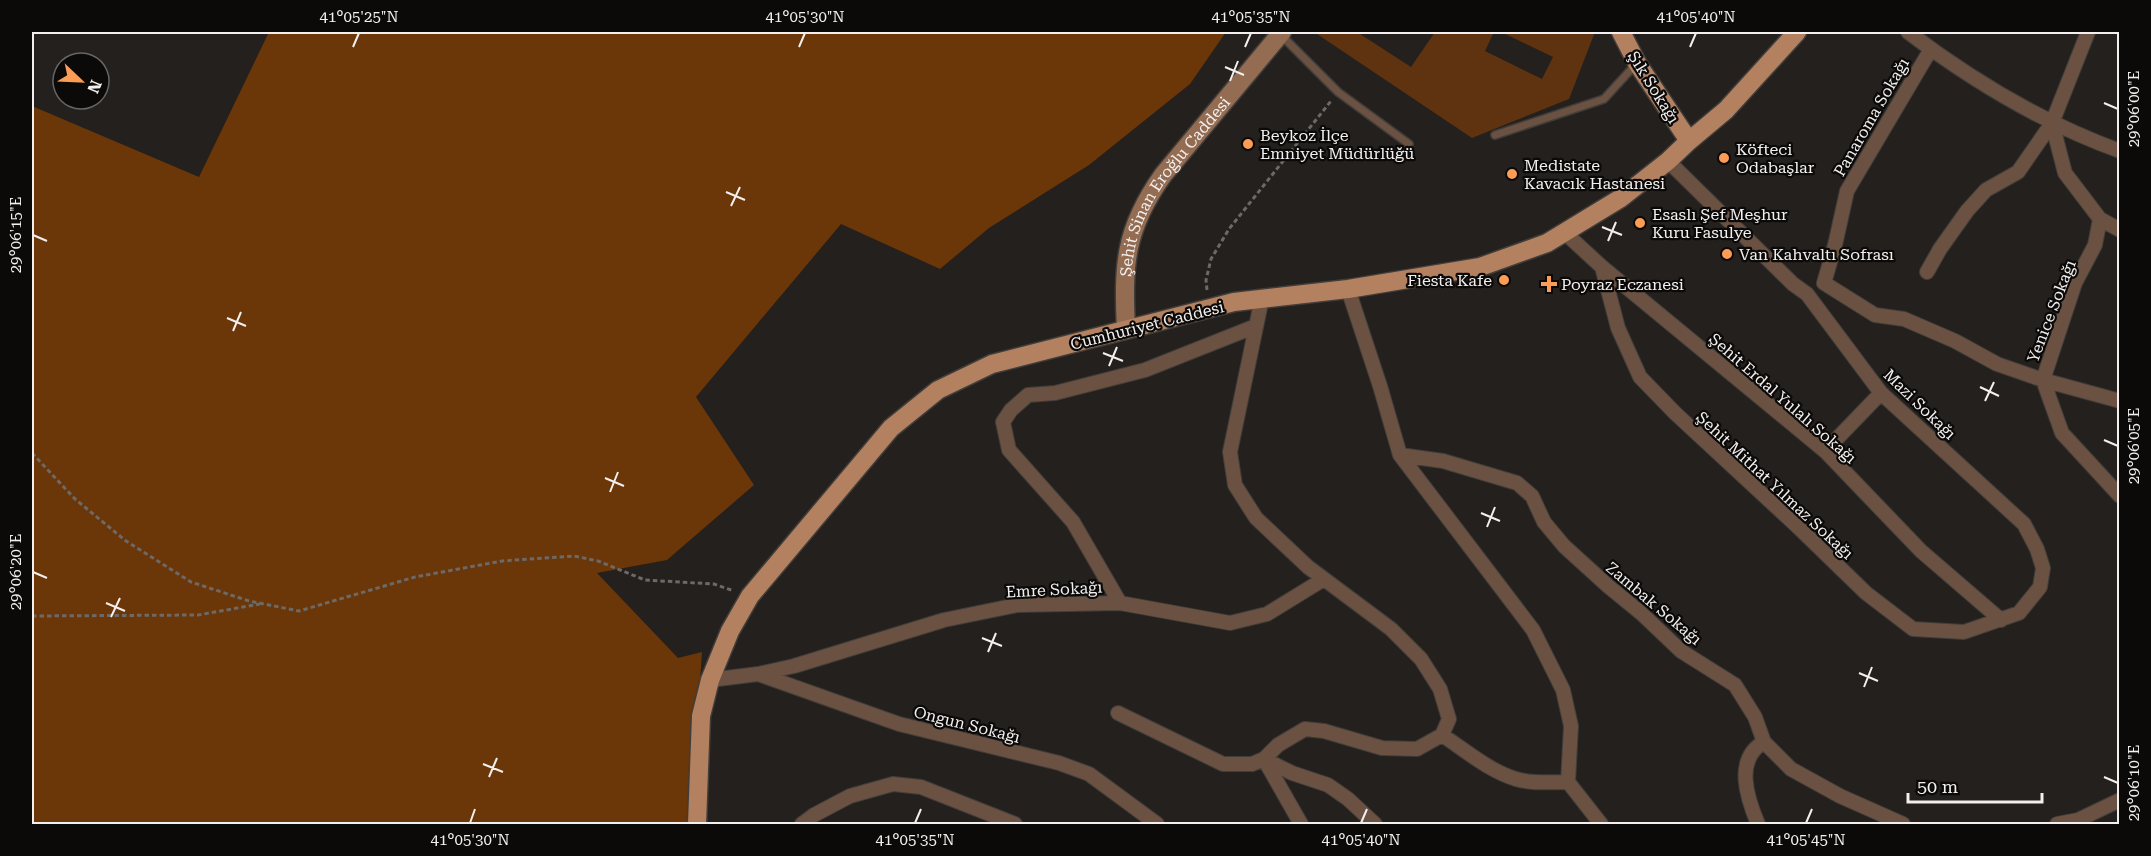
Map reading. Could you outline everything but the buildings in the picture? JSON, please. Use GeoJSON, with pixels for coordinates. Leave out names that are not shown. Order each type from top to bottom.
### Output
{"type":"FeatureCollection","features":[{"type":"Feature","properties":{"kind":"main road","name":"Şık Sokağı"},"geometry":{"type":"LineString","coordinates":[[1621,32],[1637,63],[1689,141]]}},
{"type":"Feature","properties":{"kind":"main road","name":"Cumhuriyet Caddesi"},"geometry":{"type":"LineString","coordinates":[[697,825],[701,716],[710,680],[730,631],[750,596],[891,428],[938,390],[992,364],[1210,309],[1262,298],[1348,289],[1480,267],[1547,243],[1621,198],[1668,161],[1726,110],[1797,32]]}},
{"type":"Feature","properties":{"kind":"street"},"geometry":{"type":"LineString","coordinates":[[1908,32],[1988,88],[2052,123],[2120,151]]}},
{"type":"Feature","properties":{"kind":"street"},"geometry":{"type":"LineString","coordinates":[[1927,272],[1967,211],[1986,190],[2018,172],[2052,123],[2088,32]]}},
{"type":"Feature","properties":{"kind":"street","name":"Şehit Sinan Eroğlu Caddesi"},"geometry":{"type":"LineString","coordinates":[[1126,330],[1125,265],[1132,233],[1149,195],[1281,33]]}},
{"type":"Feature","properties":{"kind":"street","name":"Panaroma Sokağı"},"geometry":{"type":"LineString","coordinates":[[1824,283],[1847,191],[1930,49]]}},
{"type":"Feature","properties":{"kind":"street"},"geometry":{"type":"LineString","coordinates":[[2052,123],[2065,173],[2100,219],[2120,230]]}},
{"type":"Feature","properties":{"kind":"street","name":"Mazi Sokağı"},"geometry":{"type":"LineString","coordinates":[[1668,161],[1793,284],[1807,294],[1881,393],[2024,524],[2037,549],[2043,568],[2040,587],[2019,613],[2001,620]]}},
{"type":"Feature","properties":{"kind":"street","name":"Yenice Sokağı"},"geometry":{"type":"LineString","coordinates":[[2043,380],[2075,283],[2095,245],[2100,219]]}},
{"type":"Feature","properties":{"kind":"street","name":"Şehit Erdal Yulalı Sokağı"},"geometry":{"type":"LineString","coordinates":[[1564,232],[1602,267],[1825,452],[1921,551],[2001,620]]}},
{"type":"Feature","properties":{"kind":"street","name":"Şehit Mithat Yılmaz Sokağı"},"geometry":{"type":"LineString","coordinates":[[1602,267],[1618,328],[1640,377],[1675,413],[1866,593],[1913,629],[1964,632],[2001,620]]}},
{"type":"Feature","properties":{"kind":"street"},"geometry":{"type":"LineString","coordinates":[[1807,294],[1824,283],[1875,315],[1904,319],[1955,341],[1997,364],[2043,380],[2120,401]]}},
{"type":"Feature","properties":{"kind":"street"},"geometry":{"type":"LineString","coordinates":[[1348,289],[1400,455],[1533,630],[1563,690],[1571,726],[1568,782],[1601,825]]}},
{"type":"Feature","properties":{"kind":"street"},"geometry":{"type":"LineString","coordinates":[[1118,712],[1223,764],[1252,764],[1264,759],[1278,745],[1305,729],[1324,731],[1382,748],[1417,749],[1442,735],[1449,719],[1440,688],[1421,659],[1391,629],[1308,567],[1256,518],[1235,485],[1230,452],[1262,298]]}},
{"type":"Feature","properties":{"kind":"street"},"geometry":{"type":"LineString","coordinates":[[1120,603],[1073,522],[1009,450],[1003,422],[1011,410],[1028,395],[1054,393],[1145,370],[1256,326]]}},
{"type":"Feature","properties":{"kind":"street"},"geometry":{"type":"LineString","coordinates":[[2043,380],[2062,433],[2120,496]]}},
{"type":"Feature","properties":{"kind":"street"},"geometry":{"type":"LineString","coordinates":[[1825,452],[1881,393]]}},
{"type":"Feature","properties":{"kind":"street","name":"Zambak Sokağı"},"geometry":{"type":"LineString","coordinates":[[1400,455],[1443,461],[1517,483],[1532,496],[1544,522],[1564,546],[1681,651],[1735,685],[1755,717],[1764,742],[1791,769],[1896,823]]}},
{"type":"Feature","properties":{"kind":"street","name":"Emre Sokağı"},"geometry":{"type":"LineString","coordinates":[[710,680],[758,674],[794,666],[944,620],[1017,604],[1120,603],[1230,623],[1267,614],[1324,579]]}},
{"type":"Feature","properties":{"kind":"street","name":"Ongun Sokağı"},"geometry":{"type":"LineString","coordinates":[[758,674],[899,724],[1059,763],[1089,774],[1157,825]]}},
{"type":"Feature","properties":{"kind":"street"},"geometry":{"type":"LineString","coordinates":[[1442,735],[1490,767],[1516,779],[1568,782]]}},
{"type":"Feature","properties":{"kind":"street"},"geometry":{"type":"LineString","coordinates":[[1758,825],[1745,783],[1748,760],[1754,748],[1764,742]]}},
{"type":"Feature","properties":{"kind":"street"},"geometry":{"type":"LineString","coordinates":[[1264,759],[1301,825]]}},
{"type":"Feature","properties":{"kind":"street"},"geometry":{"type":"LineString","coordinates":[[1264,759],[1292,773],[1328,785],[1348,799],[1375,825]]}},
{"type":"Feature","properties":{"kind":"street"},"geometry":{"type":"LineString","coordinates":[[802,825],[814,815],[850,796],[893,784],[921,787],[1015,825]]}},
{"type":"Feature","properties":{"kind":"street"},"geometry":{"type":"LineString","coordinates":[[2056,825],[2078,820],[2120,800]]}},
{"type":"Feature","properties":{"kind":"lane"},"geometry":{"type":"LineString","coordinates":[[1281,33],[1338,93],[1410,144]]}},
{"type":"Feature","properties":{"kind":"lane"},"geometry":{"type":"LineString","coordinates":[[1495,135],[1604,99],[1637,63]]}},
{"type":"Feature","properties":{"kind":"path"},"geometry":{"type":"LineString","coordinates":[[1210,309],[1206,280],[1211,259],[1229,229],[1338,93]]}},
{"type":"Feature","properties":{"kind":"path"},"geometry":{"type":"LineString","coordinates":[[32,453],[75,499],[126,541],[191,582],[299,611],[415,577],[502,561],[574,556],[598,561],[645,580],[714,584],[750,596]]}},
{"type":"Feature","properties":{"kind":"path"},"geometry":{"type":"LineString","coordinates":[[32,616],[198,615],[263,603]]}},
{"type":"Feature","properties":{"kind":"shaded area"},"geometry":{"type":"Polygon","coordinates":[[[269,32],[1226,32],[1190,84],[1089,165],[989,228],[940,269],[841,224],[696,397],[754,485],[667,560],[597,573],[678,658],[702,652],[690,824],[32,824],[32,106],[199,177],[269,32]]]}},
{"type":"Feature","properties":{"kind":"shaded area"},"geometry":{"type":"Polygon","coordinates":[[[1314,32],[1357,32],[1411,67],[1435,32],[1494,32],[1485,51],[1542,79],[1553,57],[1501,32],[1595,32],[1569,99],[1472,138],[1314,32]]]}},
{"type":"Feature","properties":{"kind":"place","name":"Beykoz İlçe Emniyet Müdürlüğü"},"geometry":{"type":"Point","coordinates":[1248,144]}},
{"type":"Feature","properties":{"kind":"place","name":"Köfteci Odabaşlar"},"geometry":{"type":"Point","coordinates":[1724,158]}},
{"type":"Feature","properties":{"kind":"place","name":"Medistate Kavacık Hastanesi"},"geometry":{"type":"Point","coordinates":[1512,174]}},
{"type":"Feature","properties":{"kind":"place","name":"Esaslı Şef Meşhur Kuru Fasulye"},"geometry":{"type":"Point","coordinates":[1640,223]}},
{"type":"Feature","properties":{"kind":"place","name":"Van Kahvaltı Sofrası"},"geometry":{"type":"Point","coordinates":[1727,254]}},
{"type":"Feature","properties":{"kind":"place","name":"Fiesta Kafe"},"geometry":{"type":"Point","coordinates":[1504,280]}},
{"type":"Feature","properties":{"kind":"place","name":"Poyraz Eczanesi"},"geometry":{"type":"Point","coordinates":[1549,284]}}]}
